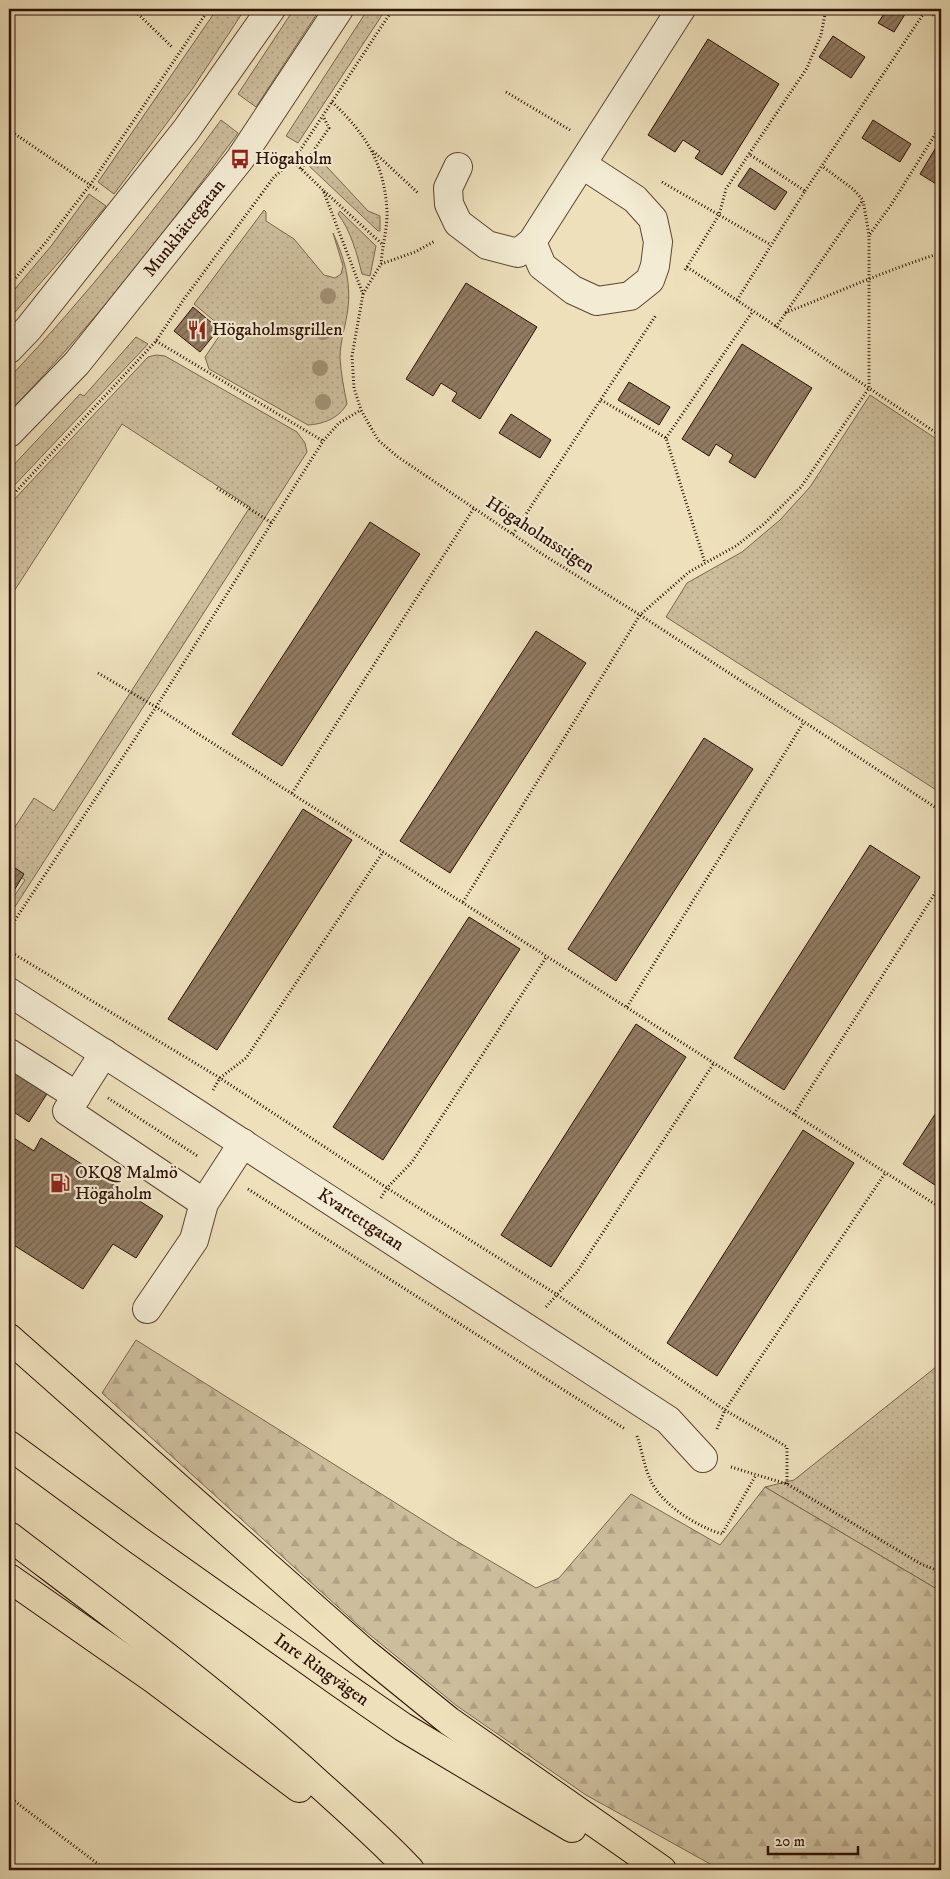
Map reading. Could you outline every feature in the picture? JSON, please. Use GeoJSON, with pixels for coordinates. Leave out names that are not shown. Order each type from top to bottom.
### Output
{"type":"FeatureCollection","features":[{"type":"Feature","properties":{"kind":"highway"},"geometry":{"type":"LineString","coordinates":[[9,1338],[395,1677],[449,1720],[662,1870]]}},
{"type":"Feature","properties":{"kind":"highway","name":"Inre Ringvägen"},"geometry":{"type":"LineString","coordinates":[[9,1445],[237,1611],[403,1726],[553,1817],[650,1870]]}},
{"type":"Feature","properties":{"kind":"highway"},"geometry":{"type":"LineString","coordinates":[[9,1536],[192,1676],[277,1746],[346,1808],[410,1870]]}},
{"type":"Feature","properties":{"kind":"highway"},"geometry":{"type":"LineString","coordinates":[[9,1578],[83,1628],[236,1740],[308,1795],[394,1870]]}},
{"type":"Feature","properties":{"kind":"street"},"geometry":{"type":"LineString","coordinates":[[9,349],[29,328],[186,130],[271,9]]}},
{"type":"Feature","properties":{"kind":"street","name":"Munkhättegatan"},"geometry":{"type":"LineString","coordinates":[[9,432],[77,362],[240,159],[339,9]]}},
{"type":"Feature","properties":{"kind":"street"},"geometry":{"type":"LineString","coordinates":[[458,167],[448,188],[449,204],[458,223],[487,245],[518,253],[532,242],[681,9]]}},
{"type":"Feature","properties":{"kind":"street"},"geometry":{"type":"LineString","coordinates":[[532,242],[542,266],[573,290],[597,301],[630,296],[650,280],[658,242],[653,219],[635,199],[583,165]]}},
{"type":"Feature","properties":{"kind":"street","name":"Kvartettgatan"},"geometry":{"type":"LineString","coordinates":[[9,992],[668,1420],[703,1458]]}},
{"type":"Feature","properties":{"kind":"street"},"geometry":{"type":"LineString","coordinates":[[9,1053],[81,1090]]}},
{"type":"Feature","properties":{"kind":"street"},"geometry":{"type":"LineString","coordinates":[[104,1053],[67,1111],[204,1203]]}},
{"type":"Feature","properties":{"kind":"street"},"geometry":{"type":"LineString","coordinates":[[147,1309],[194,1240],[204,1203],[243,1143]]}},
{"type":"Feature","properties":{"kind":"path"},"geometry":{"type":"LineString","coordinates":[[133,9],[173,48]]}},
{"type":"Feature","properties":{"kind":"path"},"geometry":{"type":"LineString","coordinates":[[9,286],[90,185],[209,9]]}},
{"type":"Feature","properties":{"kind":"path"},"geometry":{"type":"LineString","coordinates":[[9,499],[156,341],[184,299],[274,178],[293,161],[393,9]]}},
{"type":"Feature","properties":{"kind":"path"},"geometry":{"type":"LineString","coordinates":[[682,275],[719,215],[726,189],[807,68],[821,35],[826,9]]}},
{"type":"Feature","properties":{"kind":"path"},"geometry":{"type":"LineString","coordinates":[[737,300],[805,190],[925,9],[941,20]]}},
{"type":"Feature","properties":{"kind":"path"},"geometry":{"type":"LineString","coordinates":[[506,92],[552,120]]}},
{"type":"Feature","properties":{"kind":"path"},"geometry":{"type":"LineString","coordinates":[[332,102],[357,128],[373,151],[421,195]]}},
{"type":"Feature","properties":{"kind":"path"},"geometry":{"type":"LineString","coordinates":[[300,169],[329,128],[323,116]]}},
{"type":"Feature","properties":{"kind":"path"},"geometry":{"type":"LineString","coordinates":[[869,235],[891,205],[941,125]]}},
{"type":"Feature","properties":{"kind":"path"},"geometry":{"type":"LineString","coordinates":[[9,130],[124,208]]}},
{"type":"Feature","properties":{"kind":"path"},"geometry":{"type":"LineString","coordinates":[[363,294],[381,264],[387,211],[382,178],[373,151]]}},
{"type":"Feature","properties":{"kind":"path"},"geometry":{"type":"LineString","coordinates":[[749,154],[805,190]]}},
{"type":"Feature","properties":{"kind":"path"},"geometry":{"type":"LineString","coordinates":[[297,165],[382,245]]}},
{"type":"Feature","properties":{"kind":"path"},"geometry":{"type":"LineString","coordinates":[[463,902],[640,615],[689,572],[736,546],[764,524],[801,486],[869,388],[869,235],[863,200],[853,189],[822,166]]}},
{"type":"Feature","properties":{"kind":"path"},"geometry":{"type":"LineString","coordinates":[[655,178],[771,245]]}},
{"type":"Feature","properties":{"kind":"path"},"geometry":{"type":"LineString","coordinates":[[323,190],[363,294]]}},
{"type":"Feature","properties":{"kind":"path"},"geometry":{"type":"LineString","coordinates":[[776,327],[863,200]]}},
{"type":"Feature","properties":{"kind":"path"},"geometry":{"type":"LineString","coordinates":[[381,264],[415,252],[437,240],[458,223]]}},
{"type":"Feature","properties":{"kind":"path"},"geometry":{"type":"LineString","coordinates":[[785,313],[869,281],[908,263],[941,253]]}},
{"type":"Feature","properties":{"kind":"path"},"geometry":{"type":"LineString","coordinates":[[687,267],[941,436]]}},
{"type":"Feature","properties":{"kind":"path","name":"Högaholmsstigen"},"geometry":{"type":"LineString","coordinates":[[363,294],[352,356],[354,388],[361,410],[378,440],[398,457],[513,534],[941,811]]}},
{"type":"Feature","properties":{"kind":"path"},"geometry":{"type":"LineString","coordinates":[[513,534],[660,308]]}},
{"type":"Feature","properties":{"kind":"path"},"geometry":{"type":"LineString","coordinates":[[666,438],[753,311]]}},
{"type":"Feature","properties":{"kind":"path"},"geometry":{"type":"LineString","coordinates":[[156,341],[323,441]]}},
{"type":"Feature","properties":{"kind":"path"},"geometry":{"type":"LineString","coordinates":[[601,400],[666,438],[705,563]]}},
{"type":"Feature","properties":{"kind":"path"},"geometry":{"type":"LineString","coordinates":[[9,929],[156,707],[323,441],[339,422],[361,410]]}},
{"type":"Feature","properties":{"kind":"path"},"geometry":{"type":"LineString","coordinates":[[217,488],[272,523]]}},
{"type":"Feature","properties":{"kind":"path"},"geometry":{"type":"LineString","coordinates":[[292,793],[474,508]]}},
{"type":"Feature","properties":{"kind":"path"},"geometry":{"type":"LineString","coordinates":[[98,673],[156,707],[292,793],[941,1208]]}},
{"type":"Feature","properties":{"kind":"path"},"geometry":{"type":"LineString","coordinates":[[627,1007],[804,722]]}},
{"type":"Feature","properties":{"kind":"path"},"geometry":{"type":"LineString","coordinates":[[198,1114],[220,1078],[246,1058],[383,852]]}},
{"type":"Feature","properties":{"kind":"path"},"geometry":{"type":"LineString","coordinates":[[794,1114],[941,884]]}},
{"type":"Feature","properties":{"kind":"path"},"geometry":{"type":"LineString","coordinates":[[9,951],[220,1078],[387,1188],[556,1294],[725,1410],[787,1447],[787,1484]]}},
{"type":"Feature","properties":{"kind":"path"},"geometry":{"type":"LineString","coordinates":[[366,1224],[387,1188],[412,1162],[547,956]]}},
{"type":"Feature","properties":{"kind":"path"},"geometry":{"type":"LineString","coordinates":[[529,1330],[556,1294],[577,1272],[714,1063]]}},
{"type":"Feature","properties":{"kind":"path"},"geometry":{"type":"LineString","coordinates":[[81,1090],[223,1173],[637,1436],[651,1482],[672,1506],[705,1529],[722,1534],[756,1475]]}},
{"type":"Feature","properties":{"kind":"path"},"geometry":{"type":"LineString","coordinates":[[886,1172],[725,1410],[703,1458],[787,1484],[921,1564],[941,1572]]}},
{"type":"Feature","properties":{"kind":"path"},"geometry":{"type":"LineString","coordinates":[[9,1797],[106,1870]]}},
{"type":"Feature","properties":{"kind":"green space"},"geometry":{"type":"Polygon","coordinates":[[[217,9],[232,9],[241,15],[193,88],[114,194],[98,182],[217,9]]]}},
{"type":"Feature","properties":{"kind":"green space"},"geometry":{"type":"Polygon","coordinates":[[[294,9],[320,9],[256,107],[238,94],[294,9]]]}},
{"type":"Feature","properties":{"kind":"green space"},"geometry":{"type":"Polygon","coordinates":[[[368,9],[386,9],[298,143],[286,136],[368,9]]]}},
{"type":"Feature","properties":{"kind":"green space"},"geometry":{"type":"Polygon","coordinates":[[[221,120],[238,133],[100,311],[9,412],[9,378],[119,252],[221,120]]]}},
{"type":"Feature","properties":{"kind":"green space"},"geometry":{"type":"Polygon","coordinates":[[[315,154],[368,211],[380,216],[380,231],[307,164],[315,154]]]}},
{"type":"Feature","properties":{"kind":"green space"},"geometry":{"type":"Polygon","coordinates":[[[89,194],[106,206],[9,319],[9,296],[52,245],[89,194]]]}},
{"type":"Feature","properties":{"kind":"green space"},"geometry":{"type":"Polygon","coordinates":[[[264,210],[266,212],[266,221],[294,239],[324,275],[335,278],[341,274],[343,266],[333,233],[343,260],[349,298],[340,358],[347,404],[330,420],[308,425],[209,369],[205,357],[224,329],[194,304],[264,210]]]}},
{"type":"Feature","properties":{"kind":"green space"},"geometry":{"type":"Polygon","coordinates":[[[340,211],[376,246],[370,276],[362,274],[350,235],[338,214],[340,211]]]}},
{"type":"Feature","properties":{"kind":"green space"},"geometry":{"type":"Polygon","coordinates":[[[136,337],[148,344],[9,491],[9,470],[80,394],[84,396],[136,337]]]}},
{"type":"Feature","properties":{"kind":"green space"},"geometry":{"type":"Polygon","coordinates":[[[156,355],[165,356],[297,432],[305,443],[307,452],[9,916],[9,904],[25,880],[9,869],[9,836],[34,798],[54,811],[250,507],[122,424],[9,599],[9,505],[148,357],[156,355]]]}},
{"type":"Feature","properties":{"kind":"green space"},"geometry":{"type":"Polygon","coordinates":[[[870,395],[941,442],[941,793],[666,617],[687,583],[742,552],[780,520],[810,487],[870,395]]]}},
{"type":"Feature","properties":{"kind":"green space"},"geometry":{"type":"Polygon","coordinates":[[[136,1340],[453,1539],[536,1588],[559,1578],[631,1494],[720,1545],[765,1487],[935,1588],[941,1589],[941,1870],[726,1870],[712,1865],[586,1795],[457,1706],[359,1626],[102,1393],[136,1340]]]}},
{"type":"Feature","properties":{"kind":"green space"},"geometry":{"type":"Polygon","coordinates":[[[941,1363],[941,1589],[935,1588],[765,1487],[794,1480],[941,1363]]]}},
{"type":"Feature","properties":{"kind":"building"},"geometry":{"type":"Polygon","coordinates":[[[887,9],[903,9],[907,11],[894,32],[878,23],[887,9]]]}},
{"type":"Feature","properties":{"kind":"building"},"geometry":{"type":"Polygon","coordinates":[[[833,36],[865,57],[851,78],[819,57],[833,36]]]}},
{"type":"Feature","properties":{"kind":"building"},"geometry":{"type":"Polygon","coordinates":[[[708,39],[779,84],[722,175],[695,158],[700,151],[683,140],[675,152],[648,135],[708,39]]]}},
{"type":"Feature","properties":{"kind":"building"},"geometry":{"type":"Polygon","coordinates":[[[873,120],[911,144],[900,162],[862,138],[873,120]]]}},
{"type":"Feature","properties":{"kind":"building"},"geometry":{"type":"Polygon","coordinates":[[[941,139],[941,187],[920,174],[941,139]]]}},
{"type":"Feature","properties":{"kind":"building"},"geometry":{"type":"Polygon","coordinates":[[[750,168],[787,192],[775,210],[738,186],[750,168]]]}},
{"type":"Feature","properties":{"kind":"building"},"geometry":{"type":"Polygon","coordinates":[[[466,283],[537,327],[480,419],[452,401],[457,393],[441,383],[433,396],[406,379],[466,283]]]}},
{"type":"Feature","properties":{"kind":"building","name":"Högaholmsgrillen"},"geometry":{"type":"Polygon","coordinates":[[[193,307],[219,329],[200,352],[174,331],[193,307]]]}},
{"type":"Feature","properties":{"kind":"building"},"geometry":{"type":"Polygon","coordinates":[[[742,344],[812,388],[755,478],[729,462],[733,455],[716,444],[709,456],[682,439],[742,344]]]}},
{"type":"Feature","properties":{"kind":"building"},"geometry":{"type":"Polygon","coordinates":[[[629,382],[670,407],[659,425],[618,400],[629,382]]]}},
{"type":"Feature","properties":{"kind":"building"},"geometry":{"type":"Polygon","coordinates":[[[511,414],[551,440],[540,458],[499,433],[511,414]]]}},
{"type":"Feature","properties":{"kind":"building"},"geometry":{"type":"Polygon","coordinates":[[[370,522],[420,554],[282,766],[232,734],[370,522]]]}},
{"type":"Feature","properties":{"kind":"building"},"geometry":{"type":"Polygon","coordinates":[[[536,631],[586,663],[450,873],[400,841],[536,631]]]}},
{"type":"Feature","properties":{"kind":"building"},"geometry":{"type":"Polygon","coordinates":[[[704,738],[753,769],[616,981],[568,949],[704,738]]]}},
{"type":"Feature","properties":{"kind":"building"},"geometry":{"type":"Polygon","coordinates":[[[303,809],[352,840],[217,1050],[168,1019],[303,809]]]}},
{"type":"Feature","properties":{"kind":"building"},"geometry":{"type":"Polygon","coordinates":[[[870,845],[920,877],[784,1090],[734,1058],[870,845]]]}},
{"type":"Feature","properties":{"kind":"building"},"geometry":{"type":"Polygon","coordinates":[[[9,864],[24,874],[9,899],[9,864]]]}},
{"type":"Feature","properties":{"kind":"building"},"geometry":{"type":"Polygon","coordinates":[[[469,917],[520,949],[383,1160],[333,1127],[469,917]]]}},
{"type":"Feature","properties":{"kind":"building"},"geometry":{"type":"Polygon","coordinates":[[[636,1024],[686,1057],[551,1267],[501,1235],[636,1024]]]}},
{"type":"Feature","properties":{"kind":"building"},"geometry":{"type":"Polygon","coordinates":[[[9,1063],[50,1089],[29,1122],[9,1109],[9,1063]]]}},
{"type":"Feature","properties":{"kind":"building"},"geometry":{"type":"Polygon","coordinates":[[[941,1105],[941,1189],[903,1164],[941,1105]]]}},
{"type":"Feature","properties":{"kind":"building"},"geometry":{"type":"Polygon","coordinates":[[[803,1130],[854,1163],[717,1376],[667,1343],[803,1130]]]}},
{"type":"Feature","properties":{"kind":"building","name":"OKQ8 Malmö Högaholm"},"geometry":{"type":"Polygon","coordinates":[[[9,1135],[34,1151],[41,1138],[163,1216],[136,1258],[113,1244],[83,1289],[9,1242],[9,1135]]]}},
{"type":"Feature","properties":{"kind":"place","name":"Högaholm"},"geometry":{"type":"Point","coordinates":[240,159]}},
{"type":"Feature","properties":{"kind":"place","name":"Högaholmsgrillen"},"geometry":{"type":"Point","coordinates":[197,330]}},
{"type":"Feature","properties":{"kind":"place","name":"OKQ8 Malmö Högaholm"},"geometry":{"type":"Point","coordinates":[60,1183]}}]}
